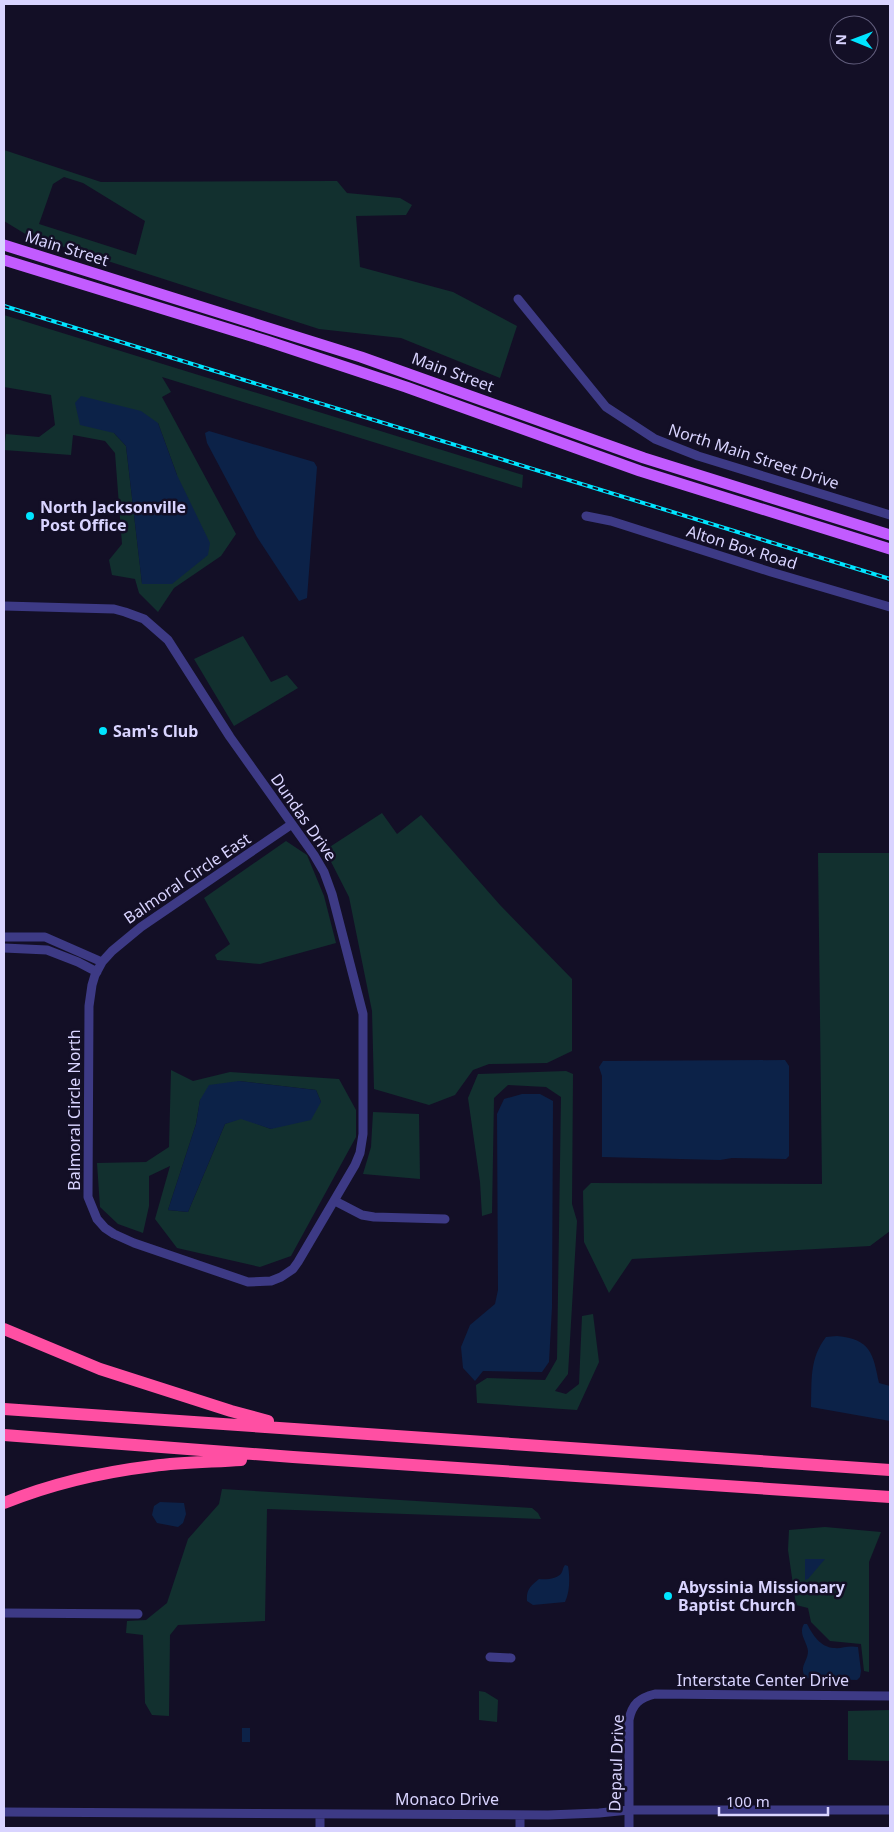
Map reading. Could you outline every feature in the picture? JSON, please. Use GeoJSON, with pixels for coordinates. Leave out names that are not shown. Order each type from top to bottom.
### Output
{"type":"FeatureCollection","features":[{"type":"Feature","properties":{"kind":"highway"},"geometry":{"type":"LineString","coordinates":[[4,1329],[100,1369],[231,1411],[299,1429]]}},
{"type":"Feature","properties":{"kind":"highway"},"geometry":{"type":"LineString","coordinates":[[4,1409],[890,1470]]}},
{"type":"Feature","properties":{"kind":"highway"},"geometry":{"type":"LineString","coordinates":[[4,1435],[293,1458],[890,1497]]}},
{"type":"Feature","properties":{"kind":"highway"},"geometry":{"type":"LineString","coordinates":[[4,1503],[85,1478],[153,1466],[293,1458]]}},
{"type":"Feature","properties":{"kind":"main road","name":"Main Street"},"geometry":{"type":"LineString","coordinates":[[4,245],[362,357],[644,458],[890,535]]}},
{"type":"Feature","properties":{"kind":"main road","name":"Main Street"},"geometry":{"type":"LineString","coordinates":[[4,260],[356,370],[649,474],[890,549]]}},
{"type":"Feature","properties":{"kind":"street","name":"North Main Street Drive"},"geometry":{"type":"LineString","coordinates":[[518,299],[606,407],[655,439],[698,456],[890,515]]}},
{"type":"Feature","properties":{"kind":"street"},"geometry":{"type":"LineString","coordinates":[[356,370],[362,357]]}},
{"type":"Feature","properties":{"kind":"street","name":"Alton Box Road"},"geometry":{"type":"LineString","coordinates":[[586,516],[611,521],[890,608]]}},
{"type":"Feature","properties":{"kind":"street","name":"Dundas Drive"},"geometry":{"type":"LineString","coordinates":[[4,606],[114,609],[135,615],[154,626],[176,650],[230,737],[314,855],[329,882],[364,1024],[363,1141],[354,1165],[335,1201],[293,1269],[271,1281],[248,1282],[127,1240],[105,1228],[91,1208]]}},
{"type":"Feature","properties":{"kind":"street","name":"Balmoral Circle East"},"geometry":{"type":"LineString","coordinates":[[96,972],[112,951],[133,933],[292,824]]}},
{"type":"Feature","properties":{"kind":"street"},"geometry":{"type":"LineString","coordinates":[[4,937],[45,937],[102,962]]}},
{"type":"Feature","properties":{"kind":"street"},"geometry":{"type":"LineString","coordinates":[[4,948],[48,950],[78,962],[96,972]]}},
{"type":"Feature","properties":{"kind":"street","name":"Balmoral Circle North"},"geometry":{"type":"LineString","coordinates":[[91,1208],[88,1197],[89,1011],[91,990],[96,972]]}},
{"type":"Feature","properties":{"kind":"street"},"geometry":{"type":"LineString","coordinates":[[335,1201],[362,1215],[374,1217],[445,1219]]}},
{"type":"Feature","properties":{"kind":"street"},"geometry":{"type":"LineString","coordinates":[[4,1613],[138,1614]]}},
{"type":"Feature","properties":{"kind":"street"},"geometry":{"type":"LineString","coordinates":[[490,1657],[511,1658]]}},
{"type":"Feature","properties":{"kind":"street","name":"Interstate Center Drive"},"geometry":{"type":"LineString","coordinates":[[638,1700],[655,1694],[890,1696]]}},
{"type":"Feature","properties":{"kind":"street","name":"Depaul Drive"},"geometry":{"type":"LineString","coordinates":[[629,1828],[629,1720],[634,1705],[638,1700]]}},
{"type":"Feature","properties":{"kind":"street","name":"Monaco Drive"},"geometry":{"type":"LineString","coordinates":[[4,1812],[520,1815],[581,1814],[629,1810],[890,1810]]}},
{"type":"Feature","properties":{"kind":"street"},"geometry":{"type":"LineString","coordinates":[[320,1814],[320,1828]]}},
{"type":"Feature","properties":{"kind":"street"},"geometry":{"type":"LineString","coordinates":[[520,1815],[520,1828]]}},
{"type":"Feature","properties":{"kind":"green space"},"geometry":{"type":"Polygon","coordinates":[[[4,150],[101,182],[337,181],[347,193],[400,198],[412,205],[406,215],[356,216],[360,267],[453,292],[517,326],[500,378],[401,338],[319,329],[27,235],[4,221],[4,150]],[[64,177],[53,184],[39,224],[136,255],[145,221],[83,183],[64,177]]]}},
{"type":"Feature","properties":{"kind":"green space"},"geometry":{"type":"Polygon","coordinates":[[[4,315],[523,475],[522,488],[162,377],[171,392],[162,397],[236,534],[221,556],[174,588],[158,612],[139,593],[135,579],[112,575],[109,560],[122,544],[115,453],[105,441],[73,435],[71,455],[4,450],[6,434],[39,437],[55,425],[51,395],[4,387],[4,315]],[[158,423],[114,433],[126,446],[142,583],[177,475],[158,423]]]}},
{"type":"Feature","properties":{"kind":"green space"},"geometry":{"type":"Polygon","coordinates":[[[243,636],[271,682],[287,675],[298,688],[234,726],[194,659],[243,636]]]}},
{"type":"Feature","properties":{"kind":"green space"},"geometry":{"type":"Polygon","coordinates":[[[382,813],[397,834],[421,815],[500,905],[572,979],[572,1051],[547,1063],[489,1064],[473,1070],[455,1095],[429,1105],[374,1089],[372,1011],[349,897],[325,850],[382,813]]]}},
{"type":"Feature","properties":{"kind":"green space"},"geometry":{"type":"Polygon","coordinates":[[[286,841],[307,855],[324,896],[336,943],[260,964],[217,960],[215,955],[230,944],[204,898],[286,841]]]}},
{"type":"Feature","properties":{"kind":"green space"},"geometry":{"type":"Polygon","coordinates":[[[818,853],[890,853],[890,1231],[870,1246],[632,1259],[609,1293],[584,1242],[583,1191],[591,1183],[822,1184],[818,853]]]}},
{"type":"Feature","properties":{"kind":"green space"},"geometry":{"type":"Polygon","coordinates":[[[171,1070],[193,1081],[230,1072],[339,1079],[356,1110],[356,1137],[291,1256],[260,1267],[177,1248],[155,1219],[170,1166],[149,1176],[149,1206],[143,1233],[118,1224],[100,1207],[97,1163],[146,1162],[169,1147],[171,1070]],[[239,1081],[200,1100],[196,1124],[168,1210],[188,1212],[225,1124],[241,1118],[271,1129],[321,1102],[316,1090],[239,1081]]]}},
{"type":"Feature","properties":{"kind":"green space"},"geometry":{"type":"Polygon","coordinates":[[[566,1071],[573,1074],[572,1204],[577,1221],[568,1374],[555,1391],[566,1394],[579,1384],[582,1316],[593,1314],[599,1362],[577,1410],[477,1403],[476,1385],[487,1378],[545,1380],[557,1359],[561,1097],[546,1087],[508,1085],[494,1098],[492,1213],[482,1216],[480,1182],[468,1098],[478,1074],[566,1071]]]}},
{"type":"Feature","properties":{"kind":"green space"},"geometry":{"type":"Polygon","coordinates":[[[373,1112],[419,1114],[420,1179],[363,1174],[371,1147],[373,1112]]]}},
{"type":"Feature","properties":{"kind":"green space"},"geometry":{"type":"Polygon","coordinates":[[[222,1489],[532,1508],[541,1519],[267,1509],[265,1621],[178,1625],[170,1635],[169,1716],[152,1715],[145,1703],[143,1635],[126,1633],[127,1621],[146,1620],[167,1603],[188,1539],[219,1504],[222,1489]]]}},
{"type":"Feature","properties":{"kind":"green space"},"geometry":{"type":"Polygon","coordinates":[[[825,1527],[881,1532],[869,1562],[869,1672],[864,1671],[861,1644],[830,1641],[811,1622],[808,1608],[796,1605],[788,1550],[789,1530],[825,1527]]]}},
{"type":"Feature","properties":{"kind":"green space"},"geometry":{"type":"Polygon","coordinates":[[[479,1691],[485,1692],[498,1700],[497,1722],[479,1720],[479,1691]]]}},
{"type":"Feature","properties":{"kind":"green space"},"geometry":{"type":"Polygon","coordinates":[[[890,1710],[890,1761],[848,1760],[848,1711],[890,1710]]]}},
{"type":"Feature","properties":{"kind":"water"},"geometry":{"type":"Polygon","coordinates":[[[81,396],[141,411],[158,423],[177,475],[210,543],[208,555],[172,584],[142,584],[126,446],[114,433],[80,425],[75,403],[81,396]]]}},
{"type":"Feature","properties":{"kind":"water"},"geometry":{"type":"Polygon","coordinates":[[[209,431],[314,462],[317,467],[307,598],[299,601],[257,537],[207,443],[205,433],[209,431]]]}},
{"type":"Feature","properties":{"kind":"water"},"geometry":{"type":"Polygon","coordinates":[[[785,1060],[789,1066],[789,1156],[786,1159],[732,1158],[720,1160],[602,1157],[602,1076],[599,1067],[603,1061],[785,1060]]]}},
{"type":"Feature","properties":{"kind":"water"},"geometry":{"type":"Polygon","coordinates":[[[239,1081],[316,1090],[321,1102],[311,1120],[271,1129],[241,1119],[225,1124],[188,1212],[168,1210],[196,1124],[200,1100],[209,1085],[239,1081]]]}},
{"type":"Feature","properties":{"kind":"water"},"geometry":{"type":"Polygon","coordinates":[[[522,1094],[540,1094],[553,1101],[552,1307],[549,1362],[542,1372],[483,1371],[475,1381],[463,1368],[461,1347],[470,1325],[495,1304],[498,1290],[497,1114],[504,1099],[522,1094]]]}},
{"type":"Feature","properties":{"kind":"water"},"geometry":{"type":"Polygon","coordinates":[[[837,1336],[857,1341],[864,1345],[872,1356],[879,1383],[890,1386],[890,1421],[811,1407],[814,1362],[826,1337],[837,1336]]]}},
{"type":"Feature","properties":{"kind":"water"},"geometry":{"type":"Polygon","coordinates":[[[160,1502],[184,1503],[186,1514],[183,1523],[178,1527],[157,1523],[152,1515],[154,1506],[160,1502]]]}},
{"type":"Feature","properties":{"kind":"water"},"geometry":{"type":"Polygon","coordinates":[[[805,1559],[825,1559],[805,1580],[805,1559]]]}},
{"type":"Feature","properties":{"kind":"water"},"geometry":{"type":"Polygon","coordinates":[[[565,1565],[568,1566],[569,1580],[568,1594],[565,1602],[533,1605],[527,1601],[528,1591],[539,1579],[555,1578],[562,1572],[565,1565]]]}},
{"type":"Feature","properties":{"kind":"water"},"geometry":{"type":"Polygon","coordinates":[[[804,1624],[807,1624],[821,1643],[829,1647],[858,1647],[861,1671],[860,1677],[857,1680],[806,1678],[803,1668],[808,1651],[802,1634],[804,1624]]]}},
{"type":"Feature","properties":{"kind":"water"},"geometry":{"type":"Polygon","coordinates":[[[242,1728],[250,1728],[250,1742],[242,1742],[242,1728]]]}},
{"type":"Feature","properties":{"kind":"railway"},"geometry":{"type":"LineString","coordinates":[[4,306],[890,579]]}},
{"type":"Feature","properties":{"kind":"place","name":"North Jacksonville Post Office"},"geometry":{"type":"Point","coordinates":[30,516]}},
{"type":"Feature","properties":{"kind":"place","name":"Sam's Club"},"geometry":{"type":"Point","coordinates":[103,731]}},
{"type":"Feature","properties":{"kind":"place","name":"Abyssinia Missionary Baptist Church"},"geometry":{"type":"Point","coordinates":[668,1596]}}]}
